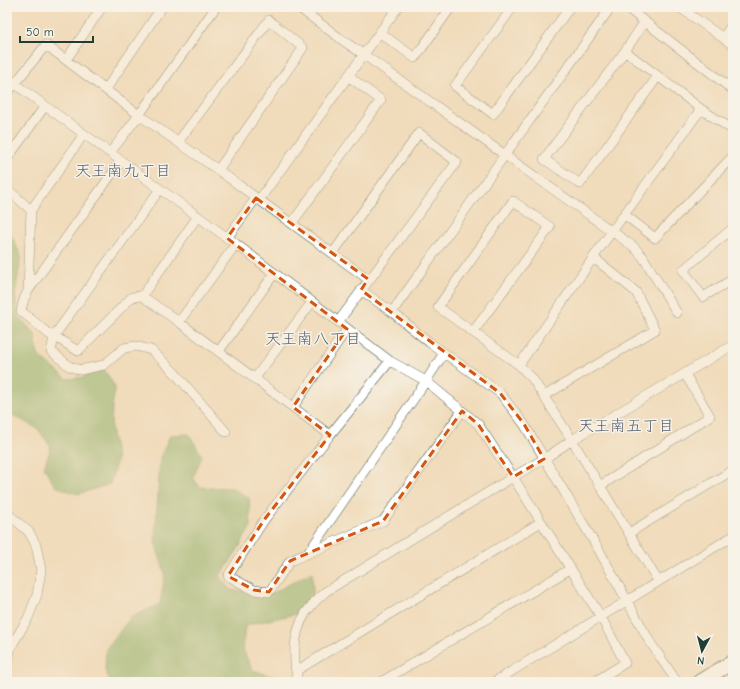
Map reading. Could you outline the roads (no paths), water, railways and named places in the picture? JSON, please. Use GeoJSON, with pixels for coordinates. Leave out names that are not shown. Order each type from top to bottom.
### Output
{"type":"FeatureCollection","features":[{"type":"Feature","properties":{"kind":"main road"},"geometry":{"type":"LineString","coordinates":[[699,682],[733,662]]}},
{"type":"Feature","properties":{"kind":"street"},"geometry":{"type":"LineString","coordinates":[[66,60],[102,7]]}},
{"type":"Feature","properties":{"kind":"street"},"geometry":{"type":"LineString","coordinates":[[106,89],[162,7]]}},
{"type":"Feature","properties":{"kind":"street"},"geometry":{"type":"LineString","coordinates":[[110,153],[216,7]]}},
{"type":"Feature","properties":{"kind":"street"},"geometry":{"type":"LineString","coordinates":[[298,7],[634,247],[643,257],[677,313]]}},
{"type":"Feature","properties":{"kind":"street"},"geometry":{"type":"LineString","coordinates":[[227,238],[258,199],[398,7]]}},
{"type":"Feature","properties":{"kind":"street"},"geometry":{"type":"LineString","coordinates":[[379,32],[415,58],[451,7]]}},
{"type":"Feature","properties":{"kind":"street"},"geometry":{"type":"LineString","coordinates":[[513,7],[455,86],[494,114],[570,7]]}},
{"type":"Feature","properties":{"kind":"street"},"geometry":{"type":"LineString","coordinates":[[392,312],[611,7]]}},
{"type":"Feature","properties":{"kind":"street"},"geometry":{"type":"LineString","coordinates":[[626,7],[733,90]]}},
{"type":"Feature","properties":{"kind":"street"},"geometry":{"type":"LineString","coordinates":[[679,7],[733,44]]}},
{"type":"Feature","properties":{"kind":"street"},"geometry":{"type":"LineString","coordinates":[[178,142],[269,20],[303,48],[218,170]]}},
{"type":"Feature","properties":{"kind":"street"},"geometry":{"type":"LineString","coordinates":[[645,21],[544,159],[580,184],[658,76]]}},
{"type":"Feature","properties":{"kind":"street"},"geometry":{"type":"LineString","coordinates":[[723,38],[733,23]]}},
{"type":"Feature","properties":{"kind":"street"},"geometry":{"type":"LineString","coordinates":[[7,94],[46,45],[139,115],[218,170],[368,279]]}},
{"type":"Feature","properties":{"kind":"street"},"geometry":{"type":"LineString","coordinates":[[625,50],[701,108],[733,130]]}},
{"type":"Feature","properties":{"kind":"street"},"geometry":{"type":"LineString","coordinates":[[292,223],[381,100],[348,76]]}},
{"type":"Feature","properties":{"kind":"street"},"geometry":{"type":"LineString","coordinates":[[15,84],[236,244],[390,361],[426,381],[478,424],[513,476],[601,617],[625,663],[594,682]]}},
{"type":"Feature","properties":{"kind":"street"},"geometry":{"type":"LineString","coordinates":[[7,159],[45,106]]}},
{"type":"Feature","properties":{"kind":"street"},"geometry":{"type":"LineString","coordinates":[[519,365],[701,108]]}},
{"type":"Feature","properties":{"kind":"street"},"geometry":{"type":"LineString","coordinates":[[333,253],[418,133],[456,162],[368,279],[338,322]]}},
{"type":"Feature","properties":{"kind":"street"},"geometry":{"type":"LineString","coordinates":[[28,291],[31,210],[84,134]]}},
{"type":"Feature","properties":{"kind":"street"},"geometry":{"type":"LineString","coordinates":[[625,215],[656,238],[733,156]]}},
{"type":"Feature","properties":{"kind":"street"},"geometry":{"type":"LineString","coordinates":[[121,161],[28,291],[21,311],[54,337],[78,351],[132,297],[142,296],[219,351],[330,435]]}},
{"type":"Feature","properties":{"kind":"street"},"geometry":{"type":"LineString","coordinates":[[7,189],[31,210]]}},
{"type":"Feature","properties":{"kind":"street"},"geometry":{"type":"LineString","coordinates":[[160,189],[54,337],[51,351],[70,366],[80,370],[104,366],[124,348],[136,346],[151,350],[174,372],[226,432]]}},
{"type":"Feature","properties":{"kind":"street"},"geometry":{"type":"LineString","coordinates":[[473,332],[550,227],[513,201],[438,306],[473,332],[519,365],[532,378],[572,440],[658,581]]}},
{"type":"Feature","properties":{"kind":"street"},"geometry":{"type":"LineString","coordinates":[[142,296],[198,216]]}},
{"type":"Feature","properties":{"kind":"street"},"geometry":{"type":"LineString","coordinates":[[733,228],[682,270],[703,297],[733,279]]}},
{"type":"Feature","properties":{"kind":"street"},"geometry":{"type":"LineString","coordinates":[[179,322],[236,244]]}},
{"type":"Feature","properties":{"kind":"street"},"geometry":{"type":"LineString","coordinates":[[544,396],[655,330],[636,292],[594,258]]}},
{"type":"Feature","properties":{"kind":"street"},"geometry":{"type":"LineString","coordinates":[[219,351],[274,274]]}},
{"type":"Feature","properties":{"kind":"street"},"geometry":{"type":"LineString","coordinates":[[361,290],[392,312],[444,353],[500,393],[524,424],[650,642],[677,682]]}},
{"type":"Feature","properties":{"kind":"street"},"geometry":{"type":"LineString","coordinates":[[255,378],[312,302]]}},
{"type":"Feature","properties":{"kind":"street"},"geometry":{"type":"LineString","coordinates":[[293,407],[347,329]]}},
{"type":"Feature","properties":{"kind":"street"},"geometry":{"type":"LineString","coordinates":[[298,682],[294,659],[296,636],[300,623],[311,605],[325,592],[513,476],[544,459],[572,440],[732,348]]}},
{"type":"Feature","properties":{"kind":"street"},"geometry":{"type":"LineString","coordinates":[[307,554],[444,353]]}},
{"type":"Feature","properties":{"kind":"street"},"geometry":{"type":"LineString","coordinates":[[390,361],[264,520],[228,576],[254,590],[269,592],[290,562],[383,521],[462,411]]}},
{"type":"Feature","properties":{"kind":"street"},"geometry":{"type":"LineString","coordinates":[[600,486],[710,416],[685,374]]}},
{"type":"Feature","properties":{"kind":"street"},"geometry":{"type":"LineString","coordinates":[[629,533],[733,470]]}},
{"type":"Feature","properties":{"kind":"street"},"geometry":{"type":"LineString","coordinates":[[7,513],[29,532],[36,545],[40,570],[37,595],[28,618],[11,647],[7,666]]}},
{"type":"Feature","properties":{"kind":"street"},"geometry":{"type":"LineString","coordinates":[[296,671],[541,522]]}},
{"type":"Feature","properties":{"kind":"street"},"geometry":{"type":"LineString","coordinates":[[494,682],[733,536]]}},
{"type":"Feature","properties":{"kind":"street"},"geometry":{"type":"LineString","coordinates":[[381,682],[570,569]]}},
{"type":"Feature","properties":{"kind":"district","name":"天王南九丁目"},"geometry":{"type":"Point","coordinates":[123,170]}},
{"type":"Feature","properties":{"kind":"district","name":"天王南八丁目"},"geometry":{"type":"Point","coordinates":[313,338]}},
{"type":"Feature","properties":{"kind":"district","name":"天王南五丁目"},"geometry":{"type":"Point","coordinates":[626,425]}}]}
